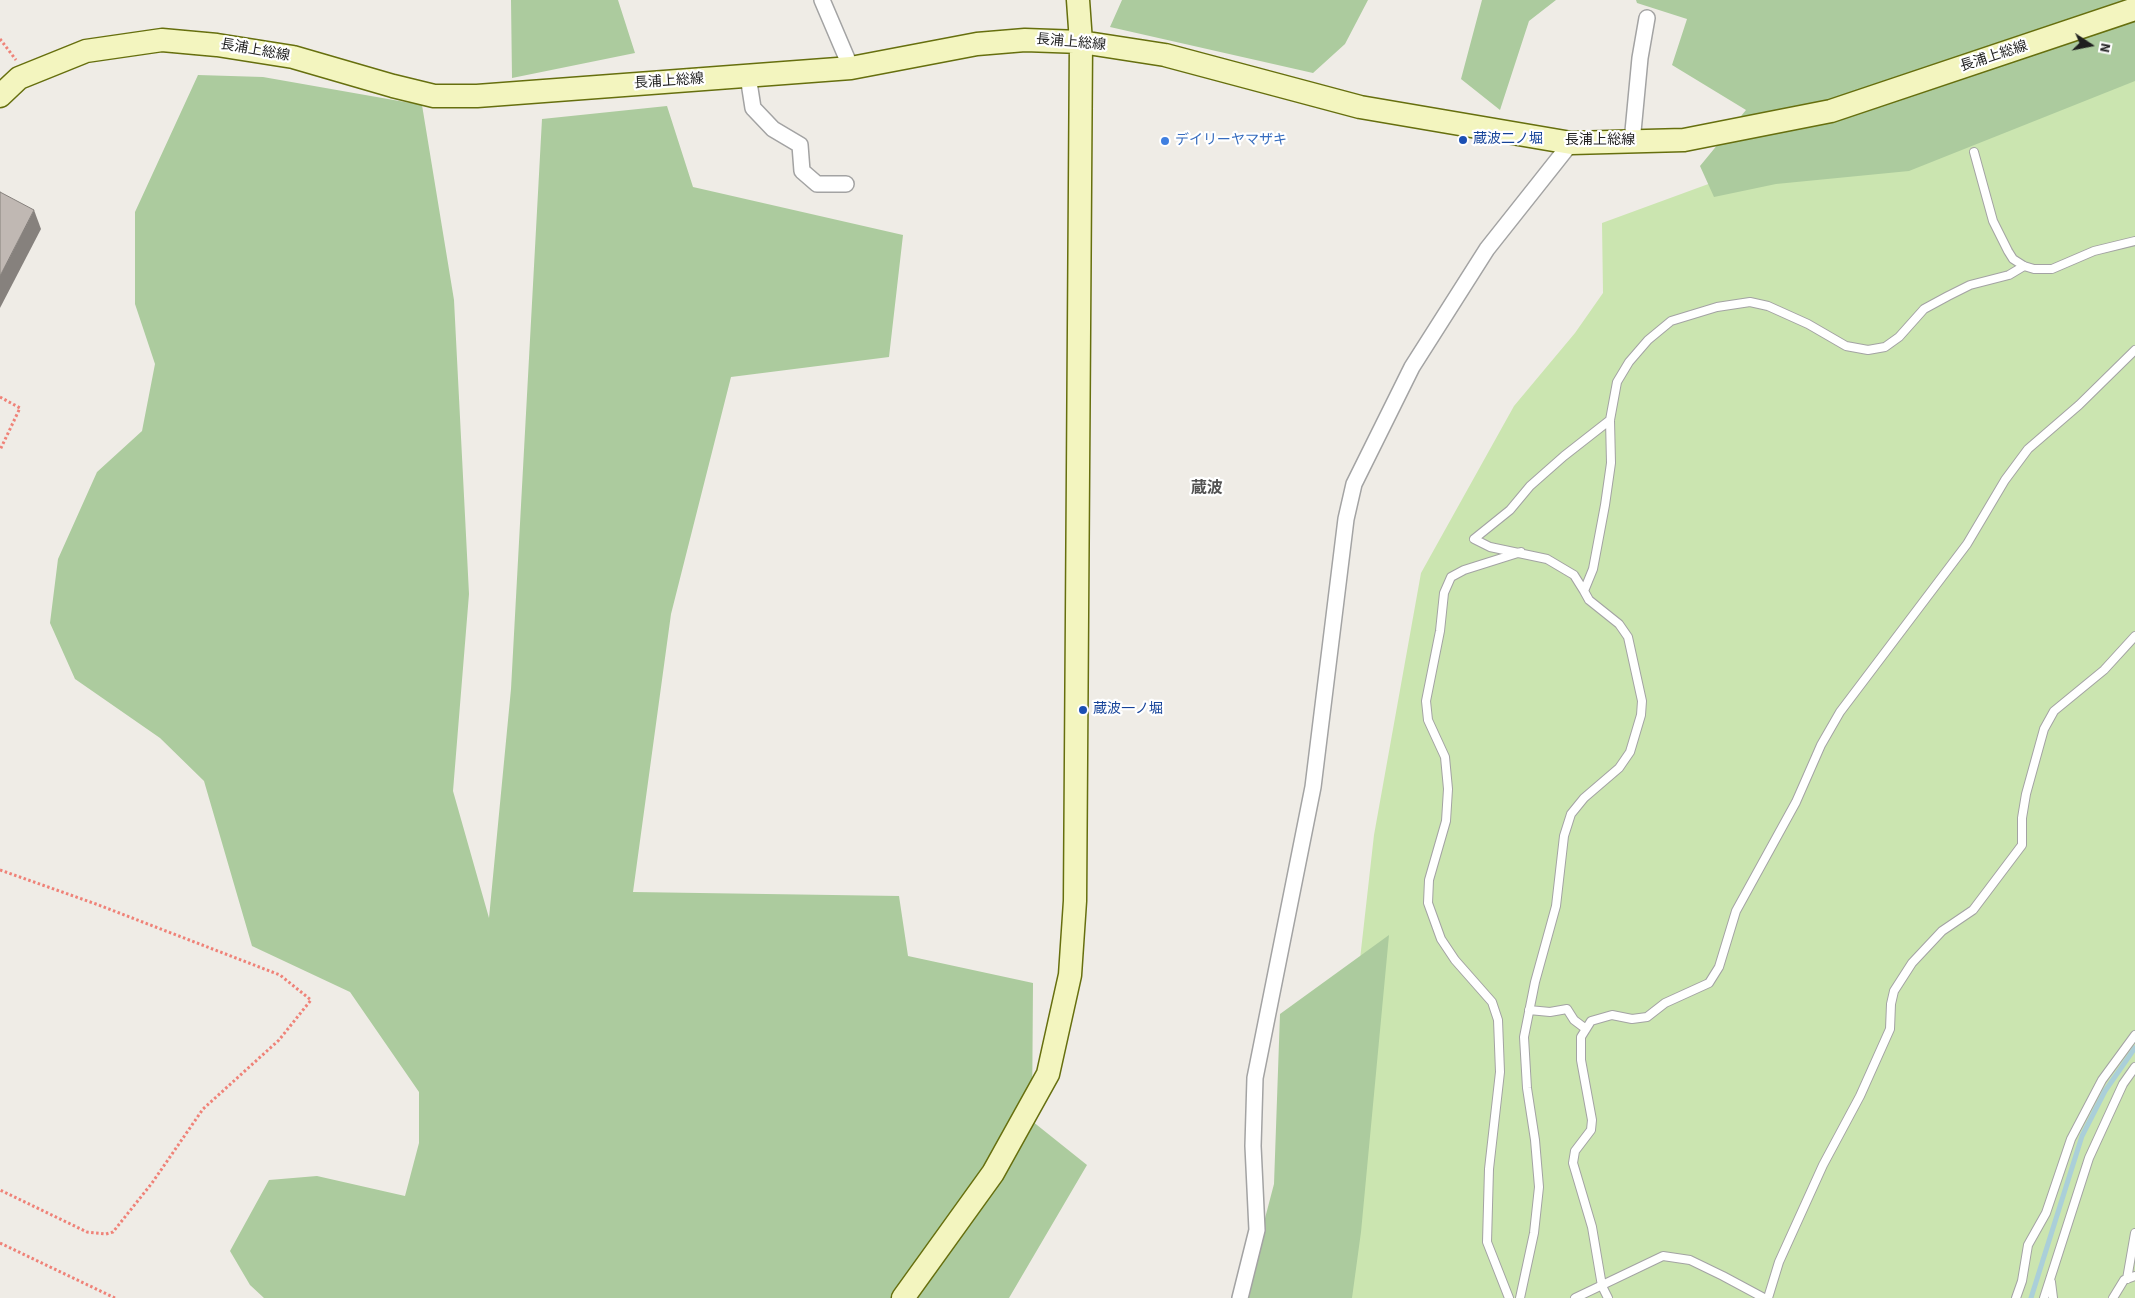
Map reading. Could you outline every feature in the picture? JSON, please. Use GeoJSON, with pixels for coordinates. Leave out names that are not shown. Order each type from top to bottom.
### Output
{"type":"FeatureCollection","features":[{"type":"Feature","properties":{"kind":"main road"},"geometry":{"type":"LineString","coordinates":[[903,1298],[993,1173],[1048,1074],[1070,975],[1075,881],[1081,42],[1078,0]]}},
{"type":"Feature","properties":{"kind":"main road","name":"長浦上総線"},"geometry":{"type":"LineString","coordinates":[[0,96],[19,78],[86,51],[162,40],[217,45],[293,57],[434,96],[477,96],[851,68],[977,44],[1025,40],[1081,42],[1165,55],[1360,108],[1571,143],[1684,140],[1831,111],[2135,10]]}},
{"type":"Feature","properties":{"kind":"street"},"geometry":{"type":"LineString","coordinates":[[822,0],[851,68]]}},
{"type":"Feature","properties":{"kind":"street"},"geometry":{"type":"LineString","coordinates":[[1632,142],[1646,18]]}},
{"type":"Feature","properties":{"kind":"street"},"geometry":{"type":"LineString","coordinates":[[748,76],[753,108],[772,129],[800,145],[802,171],[817,184],[846,184]]}},
{"type":"Feature","properties":{"kind":"street"},"geometry":{"type":"LineString","coordinates":[[1240,1298],[1257,1230],[1253,1146],[1255,1078],[1313,787],[1346,520],[1354,484],[1417,359],[1487,249],[1571,143]]}},
{"type":"Feature","properties":{"kind":"lane"},"geometry":{"type":"LineString","coordinates":[[1974,152],[1993,221],[2008,251],[2014,259],[2024,266],[2034,269],[2052,269],[2094,251],[2135,240]]}},
{"type":"Feature","properties":{"kind":"lane"},"geometry":{"type":"LineString","coordinates":[[1584,590],[1593,570],[1610,471],[1610,420],[1618,382],[1629,362],[1648,340],[1671,321],[1717,307],[1750,302],[1768,306],[1808,324],[1846,346],[1868,350],[1885,347],[1899,337],[1924,309],[1948,296],[1970,285],[2009,275],[2024,266]]}},
{"type":"Feature","properties":{"kind":"lane"},"geometry":{"type":"LineString","coordinates":[[1608,1298],[1602,1286],[1592,1227],[1573,1163],[1575,1151],[1592,1130],[1582,1060],[1581,1037],[1586,1028],[1591,1021],[1612,1015],[1632,1019],[1647,1017],[1665,1004],[1708,983],[1719,967],[1736,910],[1796,802],[1821,744],[1840,712],[1967,544],[2006,480],[2028,449],[2079,405],[2135,350]]}},
{"type":"Feature","properties":{"kind":"lane"},"geometry":{"type":"LineString","coordinates":[[1520,1298],[1534,1233],[1538,1187],[1535,1140],[1527,1088],[1524,1037],[1535,982],[1556,906],[1564,836],[1571,814],[1584,798],[1619,768],[1630,752],[1641,715],[1642,701],[1628,637],[1619,624],[1589,600],[1574,575],[1547,559],[1490,547],[1474,538],[1510,510],[1530,486],[1564,456],[1610,420]]}},
{"type":"Feature","properties":{"kind":"lane"},"geometry":{"type":"LineString","coordinates":[[1509,1298],[1487,1242],[1489,1169],[1500,1072],[1498,1020],[1492,1002],[1455,960],[1441,939],[1428,903],[1428,880],[1446,821],[1448,789],[1445,757],[1428,720],[1426,701],[1440,631],[1444,593],[1451,577],[1464,570],[1521,552]]}},
{"type":"Feature","properties":{"kind":"lane"},"geometry":{"type":"LineString","coordinates":[[1768,1298],[1779,1262],[1824,1165],[1860,1096],[1890,1029],[1891,1004],[1894,991],[1912,963],[1942,931],[1973,910],[2022,845],[2022,818],[2026,794],[2044,729],[2054,711],[2104,670],[2135,636]]}},
{"type":"Feature","properties":{"kind":"lane"},"geometry":{"type":"LineString","coordinates":[[1529,1010],[1550,1012],[1567,1009],[1574,1020],[1586,1028]]}},
{"type":"Feature","properties":{"kind":"lane"},"geometry":{"type":"LineString","coordinates":[[2016,1298],[2022,1281],[2028,1245],[2046,1213],[2071,1139],[2102,1080],[2135,1035]]}},
{"type":"Feature","properties":{"kind":"lane"},"geometry":{"type":"LineString","coordinates":[[2044,1298],[2089,1158],[2124,1084],[2135,1067]]}},
{"type":"Feature","properties":{"kind":"lane"},"geometry":{"type":"LineString","coordinates":[[2113,1298],[2131,1277],[2135,1233]]}},
{"type":"Feature","properties":{"kind":"lane"},"geometry":{"type":"LineString","coordinates":[[1575,1298],[1663,1256],[1690,1260],[1764,1298]]}},
{"type":"Feature","properties":{"kind":"lane"},"geometry":{"type":"LineString","coordinates":[[2051,1277],[2053,1298]]}},
{"type":"Feature","properties":{"kind":"path"},"geometry":{"type":"LineString","coordinates":[[0,39],[27,74]]}},
{"type":"Feature","properties":{"kind":"path"},"geometry":{"type":"LineString","coordinates":[[0,396],[20,408],[0,450]]}},
{"type":"Feature","properties":{"kind":"path"},"geometry":{"type":"LineString","coordinates":[[0,870],[96,904],[280,976],[311,1000],[279,1040],[203,1109],[152,1183],[113,1232],[106,1234],[87,1232],[0,1190]]}},
{"type":"Feature","properties":{"kind":"path"},"geometry":{"type":"LineString","coordinates":[[0,1243],[115,1298]]}},
{"type":"Feature","properties":{"kind":"green space"},"geometry":{"type":"Polygon","coordinates":[[[511,0],[618,0],[635,53],[512,78],[511,0]]]}},
{"type":"Feature","properties":{"kind":"green space"},"geometry":{"type":"Polygon","coordinates":[[[1122,0],[1368,0],[1345,44],[1313,73],[1110,27],[1122,0]]]}},
{"type":"Feature","properties":{"kind":"green space"},"geometry":{"type":"Polygon","coordinates":[[[1482,0],[1556,0],[1529,21],[1500,110],[1461,79],[1482,0]]]}},
{"type":"Feature","properties":{"kind":"green space"},"geometry":{"type":"Polygon","coordinates":[[[1636,0],[2135,0],[2135,81],[1909,171],[1776,184],[1714,197],[1700,166],[1746,110],[1672,65],[1687,19],[1637,3],[1636,0]]]}},
{"type":"Feature","properties":{"kind":"green space"},"geometry":{"type":"Polygon","coordinates":[[[2135,41],[2135,1298],[1333,1298],[1351,1039],[1374,835],[1421,573],[1514,406],[1575,333],[1603,293],[1602,223],[1793,153],[2135,41]]]}},
{"type":"Feature","properties":{"kind":"green space"},"geometry":{"type":"Polygon","coordinates":[[[198,75],[263,77],[422,105],[454,300],[469,594],[453,791],[489,918],[511,689],[542,119],[667,106],[693,187],[903,235],[889,357],[731,377],[671,614],[633,892],[899,896],[908,956],[1033,983],[1032,1121],[1087,1165],[1009,1298],[264,1298],[250,1285],[230,1251],[269,1180],[317,1176],[405,1196],[419,1143],[419,1092],[350,992],[252,946],[204,781],[160,738],[75,679],[50,623],[58,559],[97,472],[142,431],[155,364],[135,304],[135,212],[198,75]]]}},
{"type":"Feature","properties":{"kind":"green space"},"geometry":{"type":"Polygon","coordinates":[[[1389,935],[1361,1232],[1352,1298],[1244,1298],[1274,1184],[1280,1014],[1389,935]]]}},
{"type":"Feature","properties":{"kind":"building"},"geometry":{"type":"Polygon","coordinates":[[[0,192],[34,210],[0,276],[0,192]]]}},
{"type":"Feature","properties":{"kind":"waterway"},"geometry":{"type":"LineString","coordinates":[[2031,1298],[2082,1136],[2105,1091],[2135,1048]]}},
{"type":"Feature","properties":{"kind":"place","name":"蔵波二ノ堀"},"geometry":{"type":"Point","coordinates":[1463,140]}},
{"type":"Feature","properties":{"kind":"place","name":"デイリーヤマザキ"},"geometry":{"type":"Point","coordinates":[1165,141]}},
{"type":"Feature","properties":{"kind":"place","name":"蔵波一ノ堀"},"geometry":{"type":"Point","coordinates":[1083,710]}},
{"type":"Feature","properties":{"kind":"district","name":"蔵波"},"geometry":{"type":"Point","coordinates":[1207,489]}}]}
